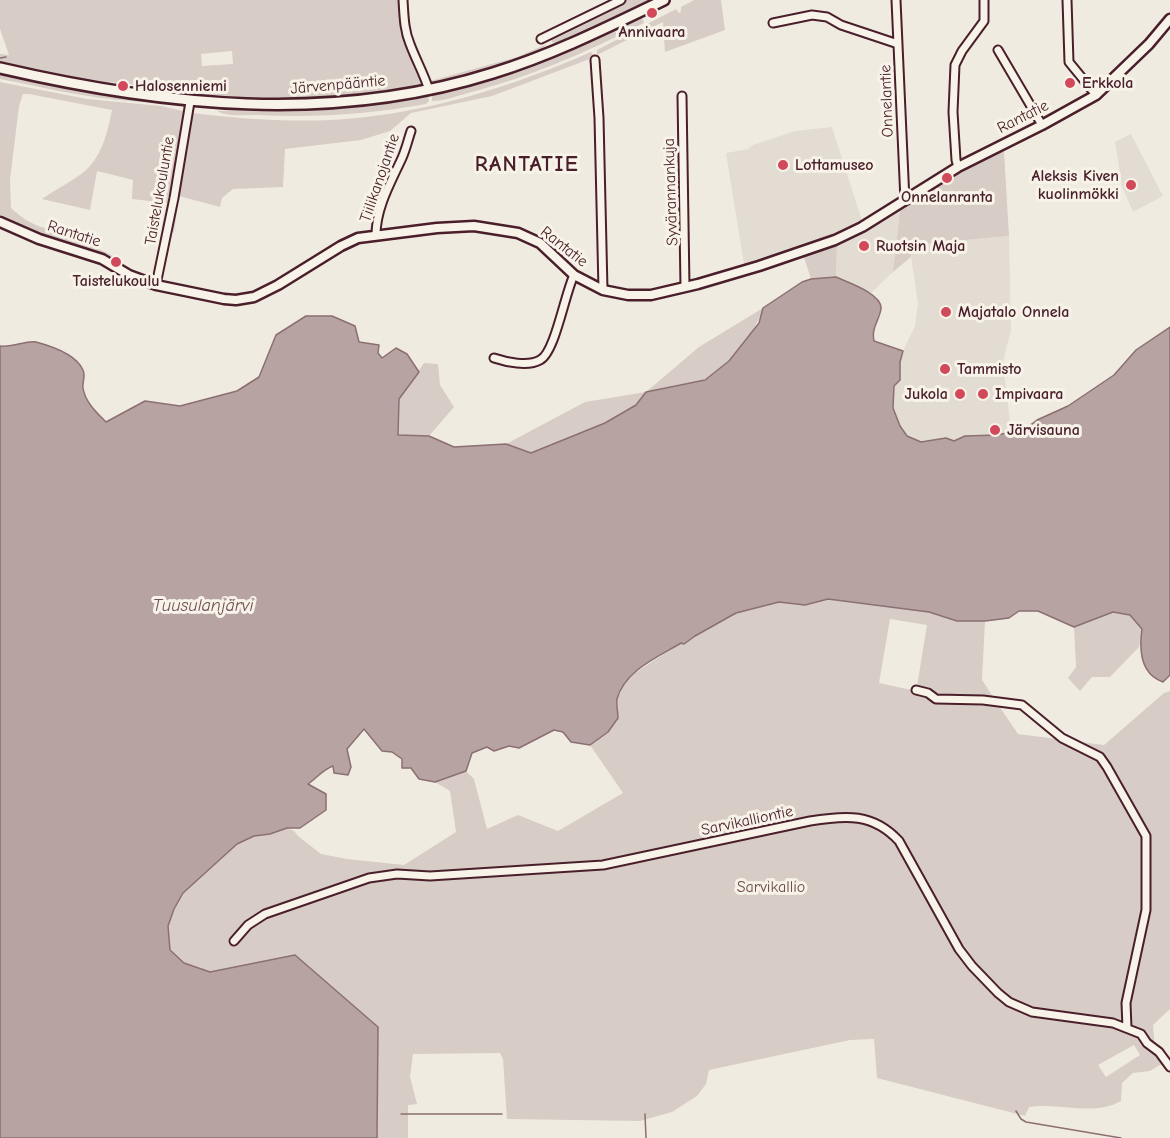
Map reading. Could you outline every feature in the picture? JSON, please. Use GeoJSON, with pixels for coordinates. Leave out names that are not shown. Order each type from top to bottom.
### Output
{"type":"FeatureCollection","features":[{"type":"Feature","properties":{"kind":"main road","name":"Järvenpääntie"},"geometry":{"type":"LineString","coordinates":[[0,68],[189,102],[304,105],[354,101],[429,90],[494,73],[552,52],[664,0]]}},
{"type":"Feature","properties":{"kind":"street"},"geometry":{"type":"LineString","coordinates":[[403,0],[404,23],[409,43],[429,90]]}},
{"type":"Feature","properties":{"kind":"street"},"geometry":{"type":"LineString","coordinates":[[541,39],[621,0]]}},
{"type":"Feature","properties":{"kind":"street","name":"Onnelantie"},"geometry":{"type":"LineString","coordinates":[[896,0],[905,201]]}},
{"type":"Feature","properties":{"kind":"street"},"geometry":{"type":"LineString","coordinates":[[958,167],[953,112],[955,65],[962,51],[984,21],[984,0]]}},
{"type":"Feature","properties":{"kind":"street"},"geometry":{"type":"LineString","coordinates":[[1067,0],[1069,62],[1096,95]]}},
{"type":"Feature","properties":{"kind":"street"},"geometry":{"type":"LineString","coordinates":[[773,23],[812,15],[827,17],[841,25],[898,44]]}},
{"type":"Feature","properties":{"kind":"street","name":"Rantatie"},"geometry":{"type":"LineString","coordinates":[[0,222],[39,239],[102,259],[129,275],[156,285],[224,299],[254,297],[358,238],[446,227],[474,226],[518,233],[540,243],[574,275],[603,290],[628,295],[651,295],[759,266],[835,240],[862,227],[958,167],[1096,95],[1149,44],[1170,19]]}},
{"type":"Feature","properties":{"kind":"street"},"geometry":{"type":"LineString","coordinates":[[998,50],[1042,125]]}},
{"type":"Feature","properties":{"kind":"street"},"geometry":{"type":"LineString","coordinates":[[596,60],[603,290]]}},
{"type":"Feature","properties":{"kind":"street","name":"Syvärannankuja"},"geometry":{"type":"LineString","coordinates":[[682,96],[685,287]]}},
{"type":"Feature","properties":{"kind":"street","name":"Taistelukouluntie"},"geometry":{"type":"LineString","coordinates":[[156,285],[174,198],[189,102]]}},
{"type":"Feature","properties":{"kind":"street","name":"Tiilikanojantie"},"geometry":{"type":"LineString","coordinates":[[376,235],[376,224],[411,130]]}},
{"type":"Feature","properties":{"kind":"street"},"geometry":{"type":"LineString","coordinates":[[494,358],[528,363],[539,361],[544,357],[551,345],[574,275]]}},
{"type":"Feature","properties":{"kind":"street"},"geometry":{"type":"LineString","coordinates":[[916,690],[928,693],[936,699],[983,700],[1022,705],[1062,738],[1100,757],[1107,767],[1146,836],[1146,910],[1126,1003],[1127,1028]]}},
{"type":"Feature","properties":{"kind":"street","name":"Sarvikalliontie"},"geometry":{"type":"LineString","coordinates":[[234,941],[248,925],[265,914],[369,878],[397,874],[430,876],[603,865],[810,821],[836,818],[867,819],[890,831],[899,841],[959,949],[980,975],[1009,1002],[1032,1012],[1113,1023],[1127,1028],[1141,1034],[1159,1052],[1170,1068]]}},
{"type":"Feature","properties":{"kind":"shaded area"},"geometry":{"type":"Polygon","coordinates":[[[832,127],[865,230],[900,210],[893,272],[871,293],[836,277],[837,241],[745,270],[726,153],[748,149],[753,145],[795,131],[832,127]]]}},
{"type":"Feature","properties":{"kind":"shaded area"},"geometry":{"type":"Polygon","coordinates":[[[1131,134],[1163,196],[1133,212],[1122,186],[1115,142],[1131,134]]]}},
{"type":"Feature","properties":{"kind":"shaded area"},"geometry":{"type":"Polygon","coordinates":[[[1009,236],[1011,330],[1003,362],[1011,430],[998,435],[965,436],[954,441],[946,438],[921,442],[907,436],[893,408],[894,386],[900,380],[900,362],[915,326],[918,303],[911,245],[1009,236]]]}},
{"type":"Feature","properties":{"kind":"green space"},"geometry":{"type":"Polygon","coordinates":[[[0,0],[400,0],[403,39],[423,85],[354,96],[309,99],[196,94],[194,90],[189,90],[187,93],[155,90],[126,83],[97,82],[0,62],[0,54],[9,55],[0,29],[0,0]],[[232,51],[201,54],[202,66],[233,64],[232,51]]]}},
{"type":"Feature","properties":{"kind":"green space"},"geometry":{"type":"Polygon","coordinates":[[[626,0],[652,0],[575,37],[553,43],[551,39],[553,36],[626,0]]]}},
{"type":"Feature","properties":{"kind":"green space"},"geometry":{"type":"Polygon","coordinates":[[[694,0],[721,0],[725,30],[665,52],[663,22],[597,55],[597,50],[676,9],[679,13],[681,7],[694,0]]]}},
{"type":"Feature","properties":{"kind":"green space"},"geometry":{"type":"Polygon","coordinates":[[[642,18],[644,23],[558,63],[491,87],[432,101],[432,94],[523,68],[642,18]]]}},
{"type":"Feature","properties":{"kind":"green space"},"geometry":{"type":"Polygon","coordinates":[[[547,44],[525,58],[510,63],[463,77],[436,83],[430,81],[517,57],[547,44]]]}},
{"type":"Feature","properties":{"kind":"green space"},"geometry":{"type":"Polygon","coordinates":[[[591,52],[594,56],[587,60],[492,96],[411,113],[390,131],[361,140],[285,149],[283,187],[233,189],[222,198],[220,207],[179,196],[174,233],[162,226],[167,203],[132,199],[133,180],[97,171],[90,210],[42,199],[80,175],[94,161],[104,140],[112,110],[23,94],[19,106],[10,180],[11,208],[22,218],[34,224],[66,234],[121,260],[117,273],[94,261],[10,231],[11,222],[0,219],[0,82],[87,99],[161,106],[183,111],[182,132],[187,129],[191,113],[249,119],[307,121],[378,116],[441,104],[532,76],[591,52]]]}},
{"type":"Feature","properties":{"kind":"green space"},"geometry":{"type":"Polygon","coordinates":[[[0,71],[155,102],[97,97],[38,87],[0,79],[0,71]]]}},
{"type":"Feature","properties":{"kind":"green space"},"geometry":{"type":"Polygon","coordinates":[[[428,95],[429,101],[426,104],[342,114],[237,115],[217,111],[320,109],[358,106],[428,95]]]}},
{"type":"Feature","properties":{"kind":"green space"},"geometry":{"type":"Polygon","coordinates":[[[1004,151],[1009,236],[912,245],[911,257],[893,272],[900,210],[962,171],[1004,151]]]}},
{"type":"Feature","properties":{"kind":"green space"},"geometry":{"type":"Polygon","coordinates":[[[837,240],[836,277],[811,279],[802,251],[837,240]]]}},
{"type":"Feature","properties":{"kind":"green space"},"geometry":{"type":"Polygon","coordinates":[[[763,308],[748,338],[732,358],[714,374],[694,383],[646,392],[699,347],[763,308]]]}},
{"type":"Feature","properties":{"kind":"green space"},"geometry":{"type":"Polygon","coordinates":[[[424,363],[438,364],[440,385],[454,407],[429,436],[398,435],[399,399],[424,363]]]}},
{"type":"Feature","properties":{"kind":"green space"},"geometry":{"type":"Polygon","coordinates":[[[646,392],[636,405],[605,423],[531,453],[506,444],[585,402],[646,392]]]}},
{"type":"Feature","properties":{"kind":"green space","name":"Sarvikallio"},"geometry":{"type":"Polygon","coordinates":[[[828,599],[929,612],[957,621],[985,621],[982,680],[995,700],[936,697],[917,686],[927,625],[890,619],[879,683],[916,691],[936,700],[997,703],[1018,734],[1104,745],[1164,693],[1170,691],[1170,1009],[1153,1025],[1155,1050],[1165,1062],[1150,1071],[1133,1073],[1122,1083],[1121,1101],[1110,1106],[1087,1109],[1029,1107],[1025,1116],[877,1078],[874,1039],[850,1040],[709,1070],[706,1084],[697,1096],[672,1112],[640,1121],[507,1119],[503,1059],[500,1053],[413,1054],[410,1077],[417,1104],[408,1105],[408,1138],[377,1138],[372,1021],[304,963],[290,956],[210,972],[184,963],[170,949],[168,926],[183,893],[237,844],[254,836],[270,834],[287,828],[294,831],[321,854],[404,865],[456,832],[450,791],[435,782],[466,771],[474,779],[487,829],[518,815],[558,831],[623,793],[590,745],[608,732],[618,713],[617,700],[627,678],[681,643],[684,644],[736,613],[779,602],[805,605],[828,599]],[[1134,1045],[1098,1065],[1106,1077],[1140,1055],[1134,1045]]]}},
{"type":"Feature","properties":{"kind":"green space"},"geometry":{"type":"Polygon","coordinates":[[[1113,612],[1130,615],[1142,629],[1139,647],[1110,677],[1092,677],[1080,691],[1068,678],[1076,667],[1074,627],[1113,612]]]}},
{"type":"Feature","properties":{"kind":"water","name":"Tuusulanjärvi"},"geometry":{"type":"Polygon","coordinates":[[[836,277],[863,289],[876,298],[880,304],[874,341],[903,351],[900,362],[900,380],[894,386],[893,408],[907,436],[921,442],[946,438],[954,441],[965,436],[998,435],[1022,429],[1068,406],[1114,375],[1136,350],[1170,327],[1170,675],[1163,682],[1155,678],[1145,667],[1141,653],[1142,629],[1130,615],[1113,612],[1074,627],[1038,611],[1019,611],[1009,618],[985,621],[957,621],[929,612],[828,599],[805,605],[779,602],[736,613],[643,665],[621,689],[617,701],[618,718],[608,732],[590,745],[571,742],[563,732],[554,730],[519,748],[509,746],[494,751],[487,747],[472,753],[466,771],[435,782],[419,779],[411,768],[402,768],[402,759],[392,752],[382,751],[364,729],[347,749],[351,767],[348,775],[334,773],[333,766],[308,784],[326,794],[326,810],[300,828],[287,828],[270,834],[254,836],[237,844],[183,893],[168,926],[170,950],[184,963],[210,972],[295,955],[378,1027],[377,1138],[0,1138],[0,346],[36,342],[56,348],[75,359],[83,370],[83,388],[86,398],[106,422],[145,401],[180,406],[237,391],[259,377],[276,335],[306,316],[332,316],[355,326],[359,342],[379,345],[378,353],[382,358],[396,348],[407,354],[419,372],[399,399],[398,435],[429,436],[454,447],[506,444],[531,453],[605,423],[636,405],[646,392],[705,380],[729,361],[759,323],[763,308],[802,282],[836,277]]]}},
{"type":"Feature","properties":{"kind":"waterway"},"geometry":{"type":"LineString","coordinates":[[0,58],[6,57]]}},
{"type":"Feature","properties":{"kind":"waterway"},"geometry":{"type":"LineString","coordinates":[[1016,1111],[1026,1122],[1121,1138]]}},
{"type":"Feature","properties":{"kind":"waterway"},"geometry":{"type":"LineString","coordinates":[[401,1114],[502,1114]]}},
{"type":"Feature","properties":{"kind":"waterway"},"geometry":{"type":"LineString","coordinates":[[645,1114],[646,1138]]}},
{"type":"Feature","properties":{"kind":"place","name":"Annivaara"},"geometry":{"type":"Point","coordinates":[652,13]}},
{"type":"Feature","properties":{"kind":"place","name":"Erkkola"},"geometry":{"type":"Point","coordinates":[1070,83]}},
{"type":"Feature","properties":{"kind":"place","name":"Halosenniemi"},"geometry":{"type":"Point","coordinates":[123,86]}},
{"type":"Feature","properties":{"kind":"place","name":"Lottamuseo"},"geometry":{"type":"Point","coordinates":[783,165]}},
{"type":"Feature","properties":{"kind":"place","name":"Onnelanranta"},"geometry":{"type":"Point","coordinates":[947,178]}},
{"type":"Feature","properties":{"kind":"place","name":"Aleksis Kiven kuolinmökki"},"geometry":{"type":"Point","coordinates":[1131,185]}},
{"type":"Feature","properties":{"kind":"place","name":"Ruotsin Maja"},"geometry":{"type":"Point","coordinates":[864,246]}},
{"type":"Feature","properties":{"kind":"place","name":"Taistelukoulu"},"geometry":{"type":"Point","coordinates":[116,262]}},
{"type":"Feature","properties":{"kind":"place","name":"Majatalo Onnela"},"geometry":{"type":"Point","coordinates":[946,312]}},
{"type":"Feature","properties":{"kind":"place","name":"Tammisto"},"geometry":{"type":"Point","coordinates":[945,369]}},
{"type":"Feature","properties":{"kind":"place","name":"Jukola"},"geometry":{"type":"Point","coordinates":[960,394]}},
{"type":"Feature","properties":{"kind":"place","name":"Impivaara"},"geometry":{"type":"Point","coordinates":[983,394]}},
{"type":"Feature","properties":{"kind":"place","name":"Järvisauna"},"geometry":{"type":"Point","coordinates":[995,430]}},
{"type":"Feature","properties":{"kind":"district","name":"RANTATIE"},"geometry":{"type":"Point","coordinates":[527,165]}}]}
